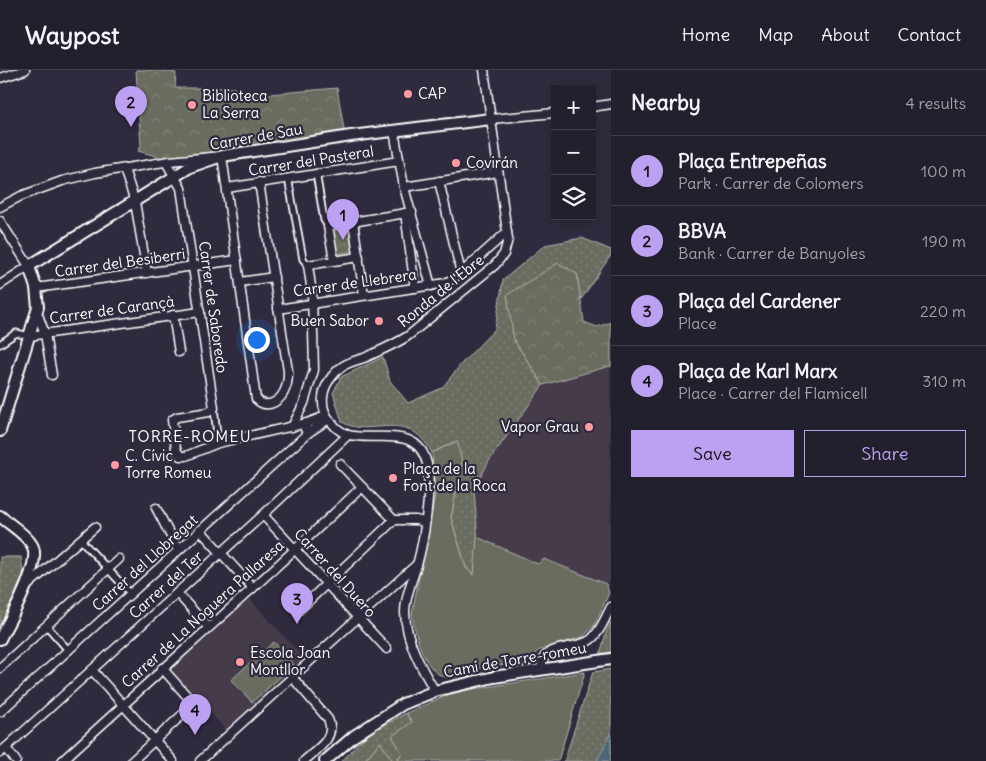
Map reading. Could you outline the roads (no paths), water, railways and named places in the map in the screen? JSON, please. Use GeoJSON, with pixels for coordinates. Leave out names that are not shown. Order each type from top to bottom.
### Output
{"type":"FeatureCollection","features":[{"type":"Feature","properties":{"kind":"street"},"geometry":{"type":"LineString","coordinates":[[0,78],[25,70]]}},
{"type":"Feature","properties":{"kind":"street","name":"Ronda de l'Ebre"},"geometry":{"type":"LineString","coordinates":[[328,418],[323,405],[323,396],[326,385],[333,375],[344,366],[395,344],[419,328],[500,260],[507,247],[508,232],[484,70]]}},
{"type":"Feature","properties":{"kind":"street"},"geometry":{"type":"LineString","coordinates":[[596,106],[611,104]]}},
{"type":"Feature","properties":{"kind":"street"},"geometry":{"type":"LineString","coordinates":[[491,119],[551,113]]}},
{"type":"Feature","properties":{"kind":"street","name":"Carrer de Sau"},"geometry":{"type":"LineString","coordinates":[[0,285],[190,166],[222,156],[491,119]]}},
{"type":"Feature","properties":{"kind":"street"},"geometry":{"type":"LineString","coordinates":[[394,131],[409,212],[431,286]]}},
{"type":"Feature","properties":{"kind":"street"},"geometry":{"type":"LineString","coordinates":[[0,207],[21,196],[62,181],[95,173],[222,156],[256,399],[261,404],[267,405],[282,396],[288,385],[288,370],[259,182]]}},
{"type":"Feature","properties":{"kind":"street","name":"Carrer del Pasteral"},"geometry":{"type":"LineString","coordinates":[[227,188],[399,161]]}},
{"type":"Feature","properties":{"kind":"street","name":"Carrer de Saboredo"},"geometry":{"type":"LineString","coordinates":[[166,162],[181,188],[218,443]]}},
{"type":"Feature","properties":{"kind":"street"},"geometry":{"type":"LineString","coordinates":[[124,169],[135,202],[147,272]]}},
{"type":"Feature","properties":{"kind":"street"},"geometry":{"type":"LineString","coordinates":[[404,187],[498,172]]}},
{"type":"Feature","properties":{"kind":"street"},"geometry":{"type":"LineString","coordinates":[[316,173],[324,220],[328,226],[334,260]]}},
{"type":"Feature","properties":{"kind":"street"},"geometry":{"type":"LineString","coordinates":[[288,178],[304,260],[308,265],[312,293],[314,370],[304,403],[292,426]]}},
{"type":"Feature","properties":{"kind":"street"},"geometry":{"type":"LineString","coordinates":[[439,181],[461,273]]}},
{"type":"Feature","properties":{"kind":"street"},"geometry":{"type":"LineString","coordinates":[[328,226],[409,212]]}},
{"type":"Feature","properties":{"kind":"street"},"geometry":{"type":"LineString","coordinates":[[409,212],[415,288]]}},
{"type":"Feature","properties":{"kind":"street"},"geometry":{"type":"LineString","coordinates":[[0,221],[30,266],[36,288],[38,307],[0,431]]}},
{"type":"Feature","properties":{"kind":"street"},"geometry":{"type":"LineString","coordinates":[[353,221],[364,295]]}},
{"type":"Feature","properties":{"kind":"street","name":"Carrer de Llebrera"},"geometry":{"type":"LineString","coordinates":[[278,309],[446,283],[461,273],[508,232]]}},
{"type":"Feature","properties":{"kind":"street"},"geometry":{"type":"LineString","coordinates":[[308,265],[359,257]]}},
{"type":"Feature","properties":{"kind":"street","name":"Carrer del Besiberri"},"geometry":{"type":"LineString","coordinates":[[36,288],[237,260]]}},
{"type":"Feature","properties":{"kind":"street"},"geometry":{"type":"LineString","coordinates":[[240,282],[274,277]]}},
{"type":"Feature","properties":{"kind":"street"},"geometry":{"type":"LineString","coordinates":[[37,312],[45,334],[52,375]]}},
{"type":"Feature","properties":{"kind":"street","name":"Carrer de Carançà"},"geometry":{"type":"LineString","coordinates":[[29,336],[200,312]]}},
{"type":"Feature","properties":{"kind":"street"},"geometry":{"type":"LineString","coordinates":[[173,315],[179,352]]}},
{"type":"Feature","properties":{"kind":"street"},"geometry":{"type":"LineString","coordinates":[[0,344],[16,333],[29,336]]}},
{"type":"Feature","properties":{"kind":"street"},"geometry":{"type":"LineString","coordinates":[[214,408],[209,412],[176,417],[172,420],[176,449],[180,456],[186,456],[218,443],[328,418],[339,430],[348,435],[402,438],[411,441],[417,446],[427,462],[429,491],[417,564],[408,593],[406,613],[411,643],[423,671],[434,690]]}},
{"type":"Feature","properties":{"kind":"street","name":"Carrer del Llobregat"},"geometry":{"type":"LineString","coordinates":[[0,712],[308,433],[328,418]]}},
{"type":"Feature","properties":{"kind":"street"},"geometry":{"type":"LineString","coordinates":[[307,423],[305,429],[308,433]]}},
{"type":"Feature","properties":{"kind":"street","name":"Carrer del Ter"},"geometry":{"type":"LineString","coordinates":[[3,751],[263,515],[348,435]]}},
{"type":"Feature","properties":{"kind":"street"},"geometry":{"type":"LineString","coordinates":[[340,464],[394,520]]}},
{"type":"Feature","properties":{"kind":"street","name":"Carrer de La Noguera Pallaresa"},"geometry":{"type":"LineString","coordinates":[[62,761],[362,487]]}},
{"type":"Feature","properties":{"kind":"street"},"geometry":{"type":"LineString","coordinates":[[156,508],[178,550]]}},
{"type":"Feature","properties":{"kind":"street","name":"Carrer del Duero"},"geometry":{"type":"LineString","coordinates":[[263,515],[387,649]]}},
{"type":"Feature","properties":{"kind":"street"},"geometry":{"type":"LineString","coordinates":[[0,516],[32,545],[34,558],[27,586],[0,639]]}},
{"type":"Feature","properties":{"kind":"street"},"geometry":{"type":"LineString","coordinates":[[299,610],[394,520],[424,522]]}},
{"type":"Feature","properties":{"kind":"street"},"geometry":{"type":"LineString","coordinates":[[27,586],[95,527]]}},
{"type":"Feature","properties":{"kind":"street"},"geometry":{"type":"LineString","coordinates":[[200,530],[253,588]]}},
{"type":"Feature","properties":{"kind":"street"},"geometry":{"type":"LineString","coordinates":[[81,540],[130,594]]}},
{"type":"Feature","properties":{"kind":"street"},"geometry":{"type":"LineString","coordinates":[[0,668],[119,559]]}},
{"type":"Feature","properties":{"kind":"street"},"geometry":{"type":"LineString","coordinates":[[200,761],[417,564]]}},
{"type":"Feature","properties":{"kind":"street"},"geometry":{"type":"LineString","coordinates":[[177,593],[208,628]]}},
{"type":"Feature","properties":{"kind":"street"},"geometry":{"type":"LineString","coordinates":[[542,670],[541,663],[544,655],[582,644],[592,638],[599,630],[611,607]]}},
{"type":"Feature","properties":{"kind":"street"},"geometry":{"type":"LineString","coordinates":[[46,626],[69,650]]}},
{"type":"Feature","properties":{"kind":"street","name":"Camí de Torre-romeu"},"geometry":{"type":"LineString","coordinates":[[326,761],[354,736],[403,704],[434,690],[494,676],[611,659]]}},
{"type":"Feature","properties":{"kind":"street"},"geometry":{"type":"LineString","coordinates":[[132,761],[194,704],[162,668]]}},
{"type":"Feature","properties":{"kind":"street"},"geometry":{"type":"LineString","coordinates":[[92,670],[173,761]]}},
{"type":"Feature","properties":{"kind":"street"},"geometry":{"type":"LineString","coordinates":[[292,677],[328,719],[332,732],[328,739],[304,761]]}},
{"type":"Feature","properties":{"kind":"street"},"geometry":{"type":"LineString","coordinates":[[3,751],[16,761]]}},
{"type":"Feature","properties":{"kind":"water"},"geometry":{"type":"Polygon","coordinates":[[[611,732],[611,761],[597,761],[611,732]]]}},
{"type":"Feature","properties":{"kind":"place","name":"CAP"},"geometry":{"type":"Point","coordinates":[408,94]}},
{"type":"Feature","properties":{"kind":"place","name":"Biblioteca La Serra"},"geometry":{"type":"Point","coordinates":[192,105]}},
{"type":"Feature","properties":{"kind":"place","name":"BBVA"},"geometry":{"type":"Point","coordinates":[131,127]}},
{"type":"Feature","properties":{"kind":"place","name":"Covirán"},"geometry":{"type":"Point","coordinates":[456,163]}},
{"type":"Feature","properties":{"kind":"place","name":"Plaça Entrepeñas"},"geometry":{"type":"Point","coordinates":[343,240]}},
{"type":"Feature","properties":{"kind":"place","name":"Buen Sabor"},"geometry":{"type":"Point","coordinates":[379,321]}},
{"type":"Feature","properties":{"kind":"place","name":"Vapor Grau"},"geometry":{"type":"Point","coordinates":[589,427]}},
{"type":"Feature","properties":{"kind":"place","name":"C. Cívic Torre Romeu"},"geometry":{"type":"Point","coordinates":[115,465]}},
{"type":"Feature","properties":{"kind":"place","name":"Plaça de la Font de la Roca"},"geometry":{"type":"Point","coordinates":[393,478]}},
{"type":"Feature","properties":{"kind":"place","name":"Plaça del Cardener"},"geometry":{"type":"Point","coordinates":[297,624]}},
{"type":"Feature","properties":{"kind":"place","name":"Escola Joan Montllor"},"geometry":{"type":"Point","coordinates":[240,662]}},
{"type":"Feature","properties":{"kind":"place","name":"Plaça de Karl Marx"},"geometry":{"type":"Point","coordinates":[195,735]}},
{"type":"Feature","properties":{"kind":"district","name":"TORRE-ROMEU"},"geometry":{"type":"Point","coordinates":[190,436]}}]}
